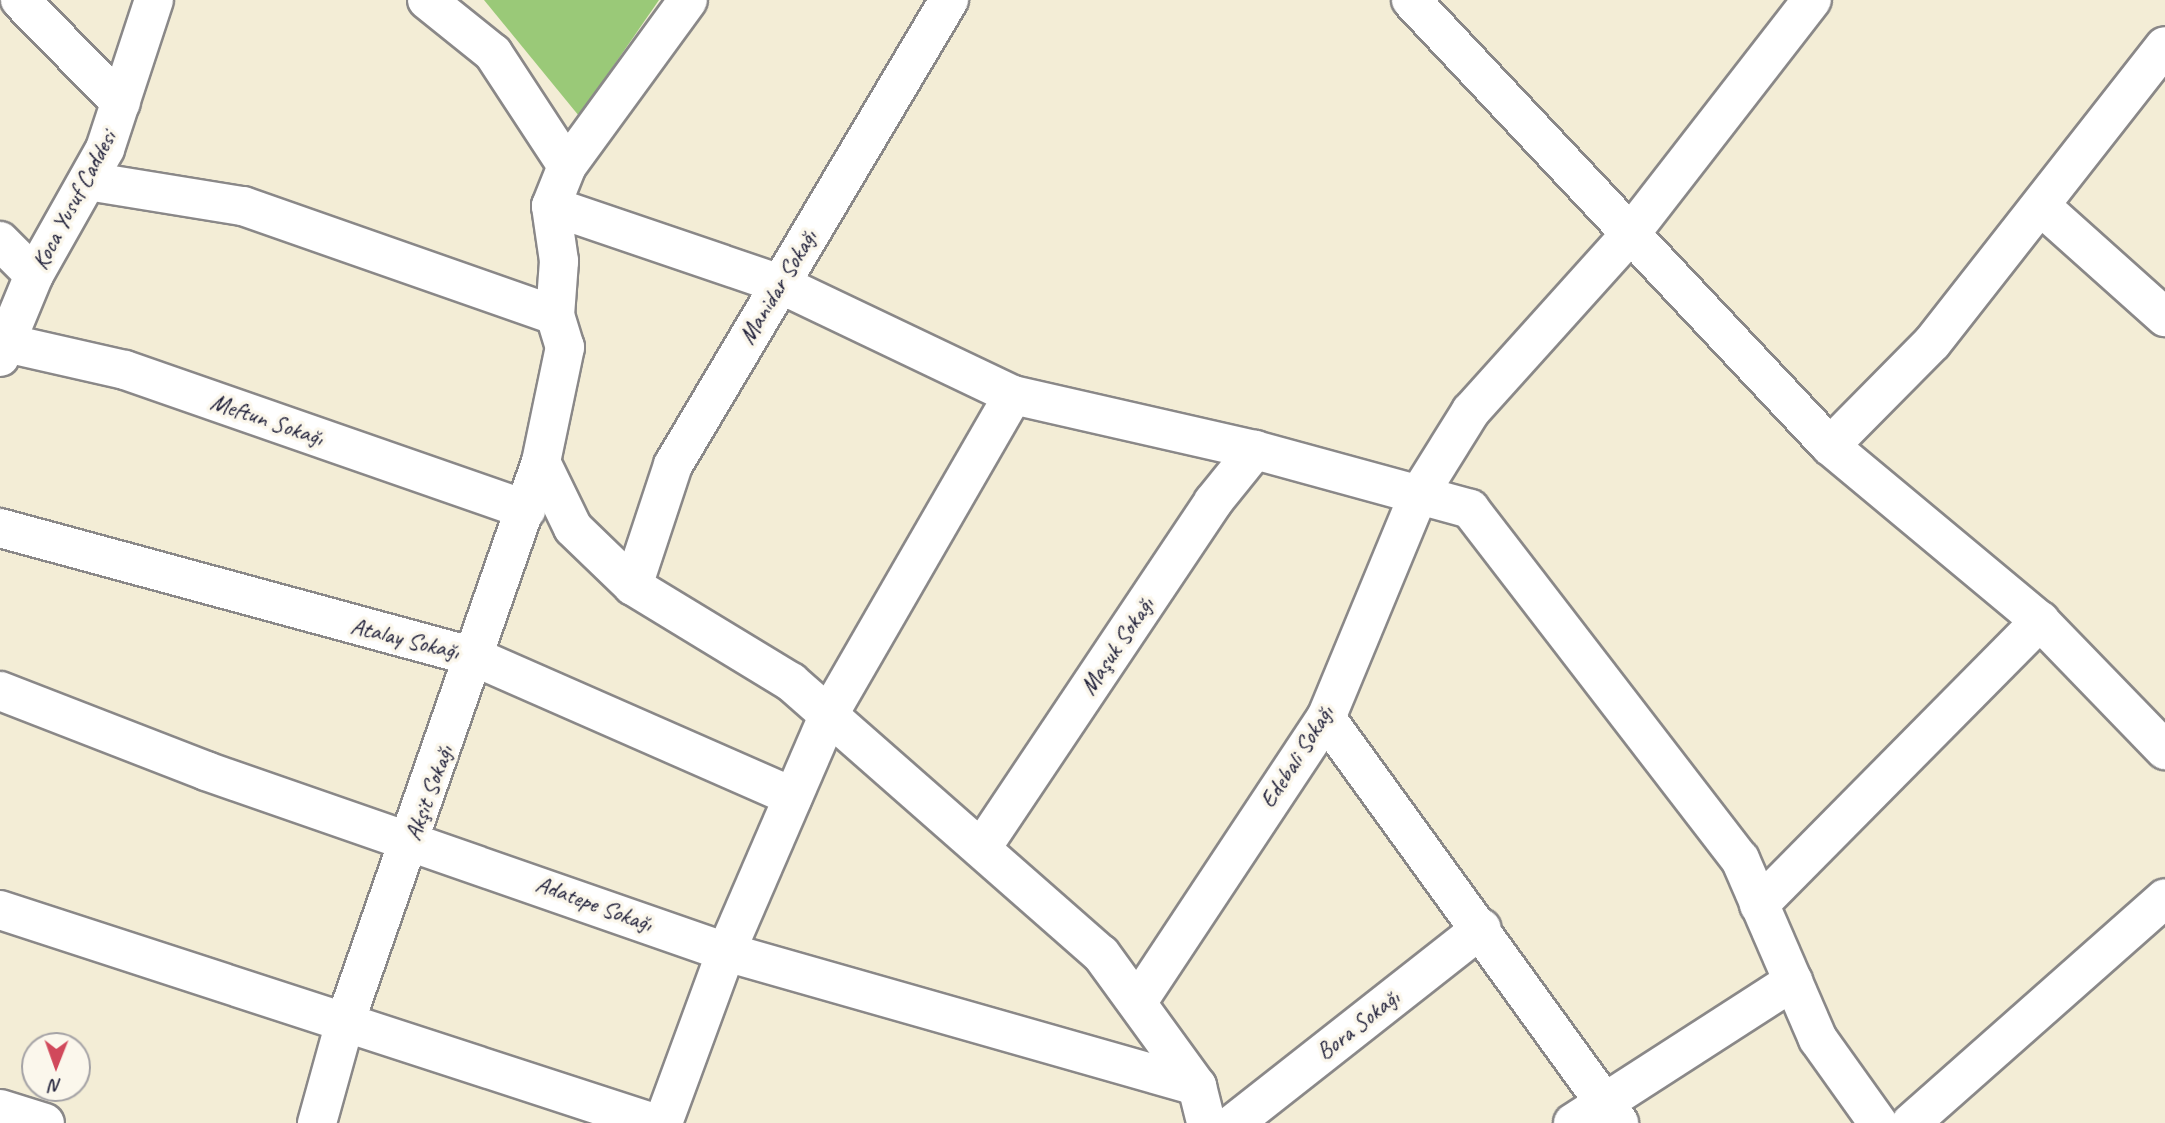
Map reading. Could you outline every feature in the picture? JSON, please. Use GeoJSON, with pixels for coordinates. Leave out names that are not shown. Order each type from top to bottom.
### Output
{"type":"FeatureCollection","features":[{"type":"Feature","properties":{"kind":"street"},"geometry":{"type":"LineString","coordinates":[[20,0],[121,103]]}},
{"type":"Feature","properties":{"kind":"street","name":"Koca Yusuf Caddesi"},"geometry":{"type":"LineString","coordinates":[[3,350],[34,275],[88,181],[121,103],[154,0]]}},
{"type":"Feature","properties":{"kind":"street"},"geometry":{"type":"LineString","coordinates":[[427,0],[493,53],[567,166]]}},
{"type":"Feature","properties":{"kind":"street"},"geometry":{"type":"LineString","coordinates":[[88,181],[243,206],[555,315],[559,261],[551,206],[567,166],[688,0]]}},
{"type":"Feature","properties":{"kind":"street","name":"Manidar Sokağı"},"geometry":{"type":"LineString","coordinates":[[633,586],[673,465],[949,0]]}},
{"type":"Feature","properties":{"kind":"street"},"geometry":{"type":"LineString","coordinates":[[1411,0],[1830,446],[2040,621],[2165,750]]}},
{"type":"Feature","properties":{"kind":"street","name":"Edebali Sokağı"},"geometry":{"type":"LineString","coordinates":[[1139,1000],[1326,718],[1418,495],[1471,411],[1631,233],[1812,0]]}},
{"type":"Feature","properties":{"kind":"street"},"geometry":{"type":"LineString","coordinates":[[1830,446],[1932,343],[2043,208],[2165,46]]}},
{"type":"Feature","properties":{"kind":"street"},"geometry":{"type":"LineString","coordinates":[[551,206],[780,284],[1013,395],[1255,450],[1470,509],[1740,859],[1818,1039],[1878,1123]]}},
{"type":"Feature","properties":{"kind":"street"},"geometry":{"type":"LineString","coordinates":[[2043,208],[2165,317]]}},
{"type":"Feature","properties":{"kind":"street"},"geometry":{"type":"LineString","coordinates":[[0,242],[34,275]]}},
{"type":"Feature","properties":{"kind":"street","name":"Akşit Sokağı"},"geometry":{"type":"LineString","coordinates":[[317,1123],[345,1022],[477,658],[541,462],[565,347],[555,315]]}},
{"type":"Feature","properties":{"kind":"street","name":"Meftun Sokağı"},"geometry":{"type":"LineString","coordinates":[[3,350],[125,370],[526,510]]}},
{"type":"Feature","properties":{"kind":"street"},"geometry":{"type":"LineString","coordinates":[[663,1123],[726,952],[829,714],[1013,395]]}},
{"type":"Feature","properties":{"kind":"street","name":"Maşuk Sokağı"},"geometry":{"type":"LineString","coordinates":[[984,846],[1213,502],[1255,450]]}},
{"type":"Feature","properties":{"kind":"street"},"geometry":{"type":"LineString","coordinates":[[541,462],[573,528],[633,586],[791,682],[984,846],[1101,954],[1139,1000],[1197,1086],[1206,1123]]}},
{"type":"Feature","properties":{"kind":"street","name":"Atalay Sokağı"},"geometry":{"type":"LineString","coordinates":[[0,528],[477,658],[793,797]]}},
{"type":"Feature","properties":{"kind":"street"},"geometry":{"type":"LineString","coordinates":[[1759,905],[2040,621]]}},
{"type":"Feature","properties":{"kind":"street","name":"Adatepe Sokağı"},"geometry":{"type":"LineString","coordinates":[[0,691],[206,771],[413,839],[726,952],[1197,1086]]}},
{"type":"Feature","properties":{"kind":"street"},"geometry":{"type":"LineString","coordinates":[[1326,718],[1482,928],[1614,1113]]}},
{"type":"Feature","properties":{"kind":"street"},"geometry":{"type":"LineString","coordinates":[[1911,1123],[2165,898]]}},
{"type":"Feature","properties":{"kind":"street"},"geometry":{"type":"LineString","coordinates":[[0,910],[654,1123]]}},
{"type":"Feature","properties":{"kind":"street","name":"Bora Sokağı"},"geometry":{"type":"LineString","coordinates":[[1234,1123],[1482,928]]}},
{"type":"Feature","properties":{"kind":"street"},"geometry":{"type":"LineString","coordinates":[[1573,1123],[1614,1113],[1793,981]]}},
{"type":"Feature","properties":{"kind":"street"},"geometry":{"type":"LineString","coordinates":[[0,1109],[45,1123]]}},
{"type":"Feature","properties":{"kind":"green space"},"geometry":{"type":"Polygon","coordinates":[[[484,0],[659,0],[579,116],[484,0]]]}}]}
